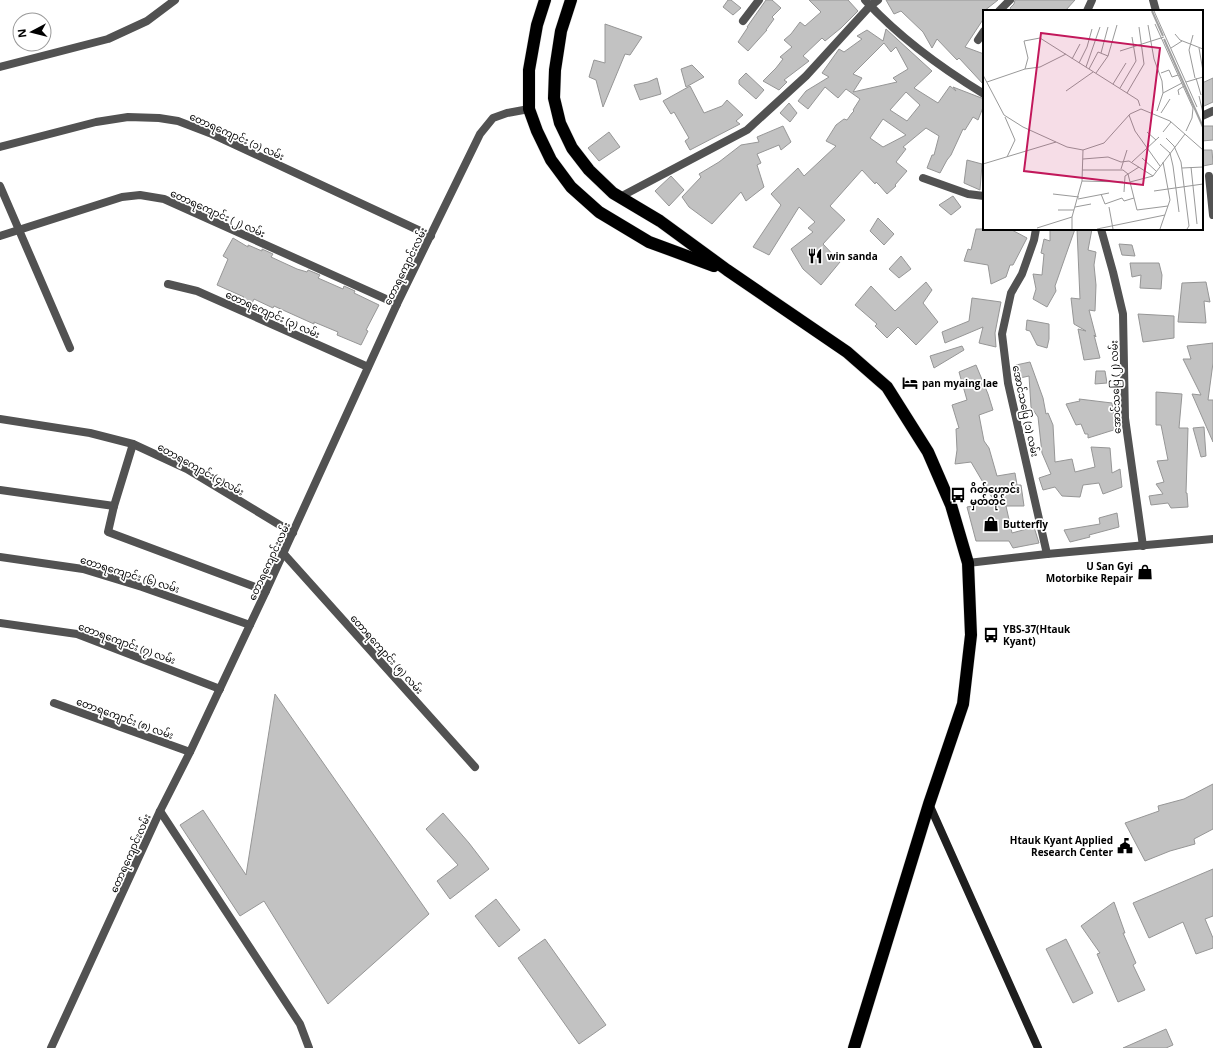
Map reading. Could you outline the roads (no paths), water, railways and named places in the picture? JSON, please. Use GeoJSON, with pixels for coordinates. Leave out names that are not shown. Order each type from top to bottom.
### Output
{"type":"FeatureCollection","features":[{"type":"Feature","properties":{"kind":"highway"},"geometry":{"type":"LineString","coordinates":[[545,0],[537,25],[529,70],[529,109],[537,131],[551,160],[571,187],[599,212],[649,242],[727,270]]}},
{"type":"Feature","properties":{"kind":"highway"},"geometry":{"type":"LineString","coordinates":[[570,0],[561,30],[555,70],[554,98],[560,123],[572,148],[588,170],[613,193],[660,221],[727,270],[847,352],[887,387],[928,452],[952,505],[968,563],[971,635],[963,704],[929,804],[854,1048]]}},
{"type":"Feature","properties":{"kind":"main road"},"geometry":{"type":"LineString","coordinates":[[929,804],[1038,1048]]}},
{"type":"Feature","properties":{"kind":"street"},"geometry":{"type":"LineString","coordinates":[[0,67],[108,39],[147,21],[175,0]]}},
{"type":"Feature","properties":{"kind":"street"},"geometry":{"type":"LineString","coordinates":[[743,21],[759,0]]}},
{"type":"Feature","properties":{"kind":"street"},"geometry":{"type":"LineString","coordinates":[[620,196],[747,130],[806,76],[868,3],[878,0]]}},
{"type":"Feature","properties":{"kind":"street"},"geometry":{"type":"LineString","coordinates":[[1000,10],[1010,0]]}},
{"type":"Feature","properties":{"kind":"street"},"geometry":{"type":"LineString","coordinates":[[1087,10],[1092,0]]}},
{"type":"Feature","properties":{"kind":"street"},"geometry":{"type":"LineString","coordinates":[[1153,0],[1156,10]]}},
{"type":"Feature","properties":{"kind":"street"},"geometry":{"type":"LineString","coordinates":[[868,3],[911,42],[963,81],[983,93]]}},
{"type":"Feature","properties":{"kind":"street"},"geometry":{"type":"LineString","coordinates":[[978,40],[983,32]]}},
{"type":"Feature","properties":{"kind":"street","name":"တောရကျောင်းလမ်း"},"geometry":{"type":"LineString","coordinates":[[51,1048],[160,811],[190,752],[293,533],[397,304],[480,134],[493,118],[507,113],[529,109]]}},
{"type":"Feature","properties":{"kind":"street"},"geometry":{"type":"LineString","coordinates":[[1203,116],[1213,111]]}},
{"type":"Feature","properties":{"kind":"street","name":"တောရကျောင်း (၁) လမ်း"},"geometry":{"type":"LineString","coordinates":[[0,147],[96,122],[128,117],[159,118],[178,122],[212,134],[431,236]]}},
{"type":"Feature","properties":{"kind":"street"},"geometry":{"type":"LineString","coordinates":[[1208,176],[1213,216]]}},
{"type":"Feature","properties":{"kind":"street"},"geometry":{"type":"LineString","coordinates":[[924,178],[968,194],[983,196]]}},
{"type":"Feature","properties":{"kind":"street"},"geometry":{"type":"LineString","coordinates":[[0,186],[70,348]]}},
{"type":"Feature","properties":{"kind":"street","name":"တောရကျောင်း (၂) လမ်း"},"geometry":{"type":"LineString","coordinates":[[0,236],[122,197],[140,195],[164,199],[397,304]]}},
{"type":"Feature","properties":{"kind":"street","name":"အောင်သပြေ (၁) လမ်း"},"geometry":{"type":"LineString","coordinates":[[1036,230],[1034,240],[1022,274],[1011,293],[1002,334],[1008,383],[1047,554]]}},
{"type":"Feature","properties":{"kind":"street","name":"အောင်သပြေ (၂) လမ်း"},"geometry":{"type":"LineString","coordinates":[[1101,230],[1123,314],[1124,418],[1143,546]]}},
{"type":"Feature","properties":{"kind":"street","name":"တောရကျောင်း (၃) လမ်း"},"geometry":{"type":"LineString","coordinates":[[168,284],[197,291],[368,367]]}},
{"type":"Feature","properties":{"kind":"street","name":"တောရကျောင်း(၄)လမ်း"},"geometry":{"type":"LineString","coordinates":[[0,419],[90,433],[133,444],[186,469],[293,533]]}},
{"type":"Feature","properties":{"kind":"street"},"geometry":{"type":"LineString","coordinates":[[133,444],[114,506],[108,532],[266,591]]}},
{"type":"Feature","properties":{"kind":"street"},"geometry":{"type":"LineString","coordinates":[[0,490],[114,506]]}},
{"type":"Feature","properties":{"kind":"street"},"geometry":{"type":"LineString","coordinates":[[968,563],[1047,554],[1213,539]]}},
{"type":"Feature","properties":{"kind":"street","name":"တောရကျောင်း (၅) လမ်း"},"geometry":{"type":"LineString","coordinates":[[283,553],[475,768]]}},
{"type":"Feature","properties":{"kind":"street","name":"တောရကျောင်း (၆) လမ်း"},"geometry":{"type":"LineString","coordinates":[[0,556],[83,569],[142,587],[250,625]]}},
{"type":"Feature","properties":{"kind":"street","name":"တောရကျောင်း (၇) လမ်း"},"geometry":{"type":"LineString","coordinates":[[0,623],[77,634],[220,689]]}},
{"type":"Feature","properties":{"kind":"street","name":"တောရကျောင်း (၈) လမ်း"},"geometry":{"type":"LineString","coordinates":[[54,703],[190,752]]}},
{"type":"Feature","properties":{"kind":"street"},"geometry":{"type":"LineString","coordinates":[[160,811],[300,1024],[309,1048]]}},
{"type":"Feature","properties":{"kind":"place","name":"win sanda"},"geometry":{"type":"Point","coordinates":[815,256]}},
{"type":"Feature","properties":{"kind":"place","name":"pan myaing lae"},"geometry":{"type":"Point","coordinates":[910,383]}},
{"type":"Feature","properties":{"kind":"place","name":"ဂိတ်ဟောင်း မှတ်တိုင်"},"geometry":{"type":"Point","coordinates":[958,495]}},
{"type":"Feature","properties":{"kind":"place","name":"Butterfly"},"geometry":{"type":"Point","coordinates":[991,524]}},
{"type":"Feature","properties":{"kind":"place","name":"U San Gyi Motorbike Repair"},"geometry":{"type":"Point","coordinates":[1145,572]}},
{"type":"Feature","properties":{"kind":"place","name":"YBS-37(Htauk Kyant)"},"geometry":{"type":"Point","coordinates":[991,635]}},
{"type":"Feature","properties":{"kind":"place","name":"Htauk Kyant Applied Research Center"},"geometry":{"type":"Point","coordinates":[1125,846]}}]}
